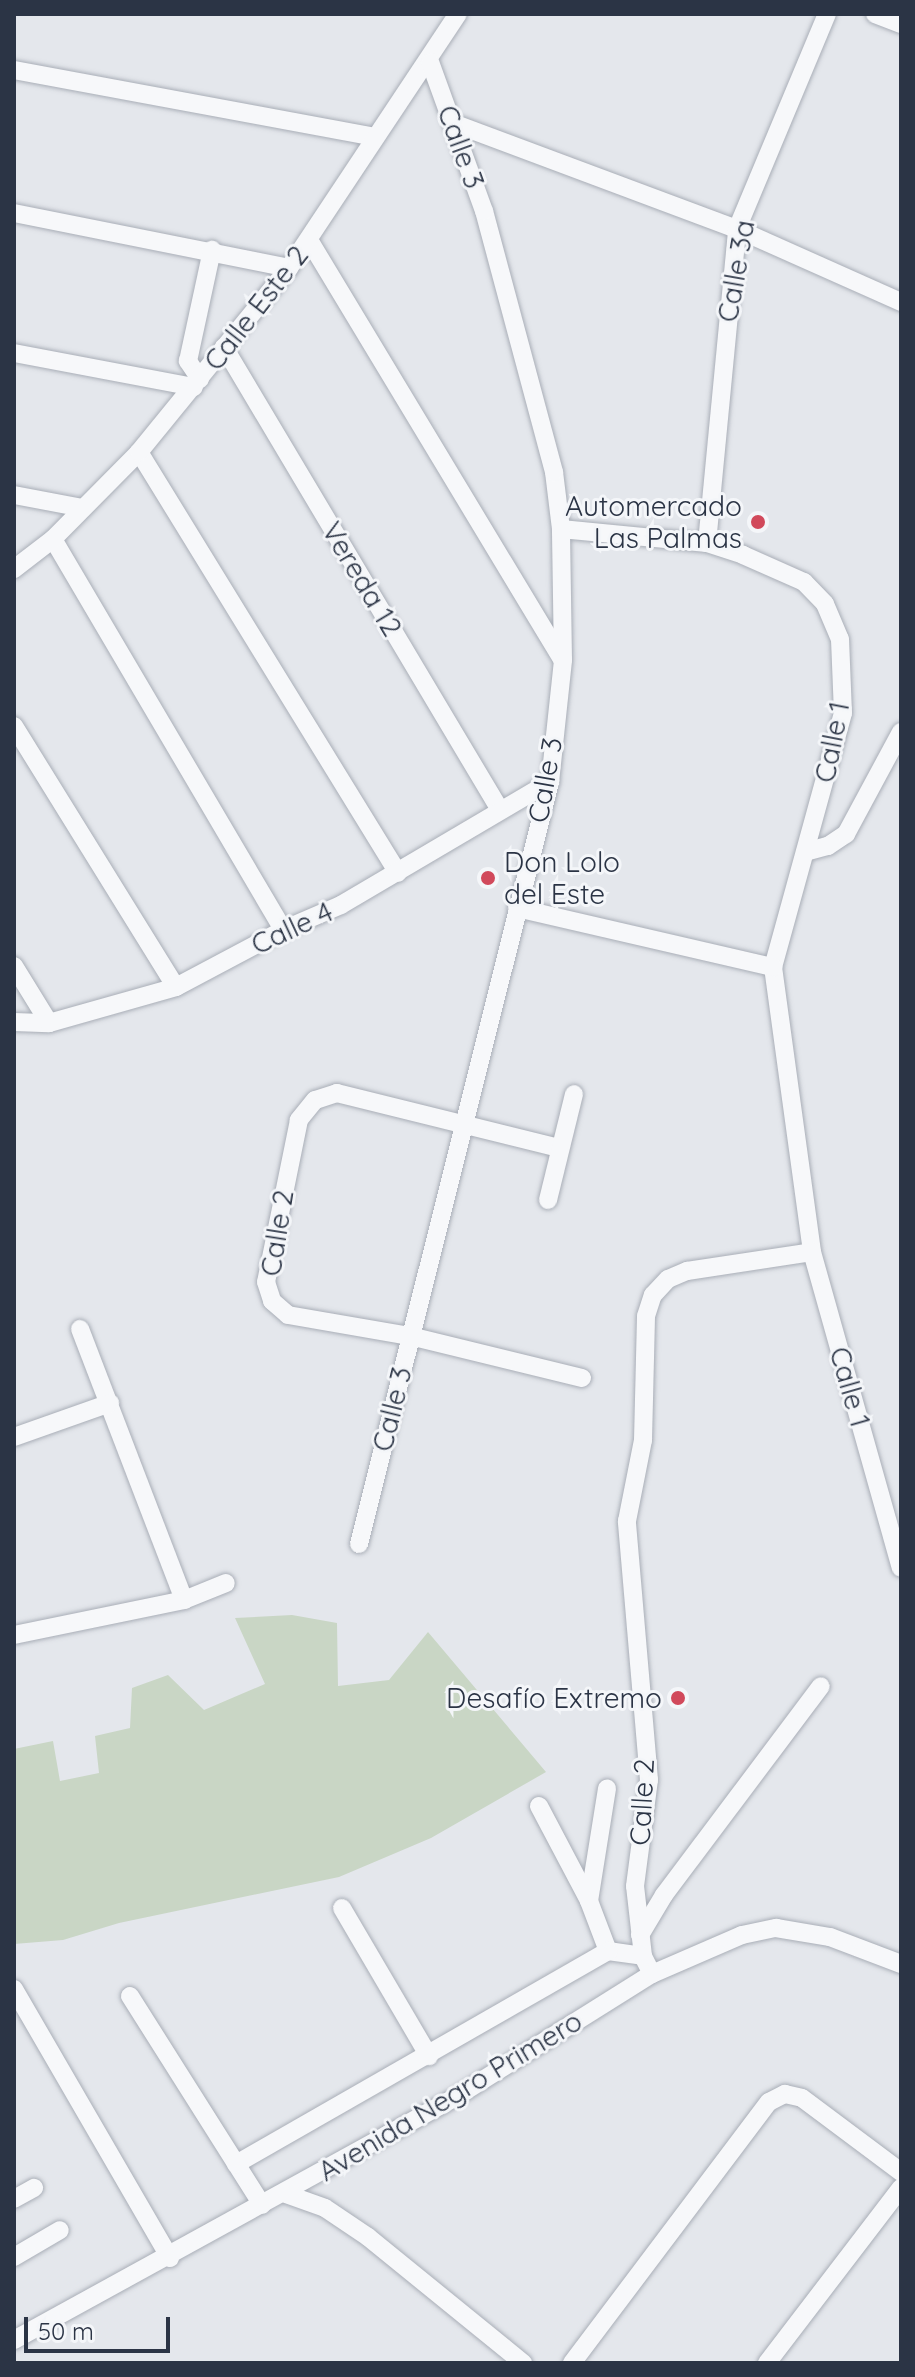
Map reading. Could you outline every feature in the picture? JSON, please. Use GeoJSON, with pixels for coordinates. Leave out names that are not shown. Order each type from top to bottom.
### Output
{"type":"FeatureCollection","features":[{"type":"Feature","properties":{"kind":"street","name":"Calle Este 2"},"geometry":{"type":"LineString","coordinates":[[14,569],[53,539],[139,452],[289,268],[374,137],[430,62],[458,14]]}},
{"type":"Feature","properties":{"kind":"street","name":"Calle 3a"},"geometry":{"type":"LineString","coordinates":[[707,543],[737,229],[827,14]]}},
{"type":"Feature","properties":{"kind":"street"},"geometry":{"type":"LineString","coordinates":[[875,14],[901,24]]}},
{"type":"Feature","properties":{"kind":"street","name":"Calle 3"},"geometry":{"type":"LineString","coordinates":[[359,1544],[550,782],[563,660],[561,529],[554,472],[484,211],[430,62]]}},
{"type":"Feature","properties":{"kind":"street"},"geometry":{"type":"LineString","coordinates":[[14,70],[374,137]]}},
{"type":"Feature","properties":{"kind":"street"},"geometry":{"type":"LineString","coordinates":[[453,123],[737,229],[901,302]]}},
{"type":"Feature","properties":{"kind":"street"},"geometry":{"type":"LineString","coordinates":[[14,213],[212,250],[289,268]]}},
{"type":"Feature","properties":{"kind":"street"},"geometry":{"type":"LineString","coordinates":[[309,240],[563,660]]}},
{"type":"Feature","properties":{"kind":"street"},"geometry":{"type":"LineString","coordinates":[[197,383],[188,361],[212,250]]}},
{"type":"Feature","properties":{"kind":"street","name":"Vereda 12"},"geometry":{"type":"LineString","coordinates":[[224,347],[500,810]]}},
{"type":"Feature","properties":{"kind":"street"},"geometry":{"type":"LineString","coordinates":[[14,353],[197,383]]}},
{"type":"Feature","properties":{"kind":"street"},"geometry":{"type":"LineString","coordinates":[[139,452],[398,873]]}},
{"type":"Feature","properties":{"kind":"street"},"geometry":{"type":"LineString","coordinates":[[14,495],[83,508]]}},
{"type":"Feature","properties":{"kind":"street","name":"Calle 1"},"geometry":{"type":"LineString","coordinates":[[561,529],[707,543],[804,582],[825,604],[840,639],[843,713],[773,967],[812,1252],[901,1568]]}},
{"type":"Feature","properties":{"kind":"street"},"geometry":{"type":"LineString","coordinates":[[53,539],[283,930]]}},
{"type":"Feature","properties":{"kind":"street"},"geometry":{"type":"LineString","coordinates":[[14,726],[176,987]]}},
{"type":"Feature","properties":{"kind":"street"},"geometry":{"type":"LineString","coordinates":[[805,852],[828,846],[846,834],[901,732]]}},
{"type":"Feature","properties":{"kind":"street","name":"Calle 4"},"geometry":{"type":"LineString","coordinates":[[14,1022],[49,1023],[176,987],[398,873],[550,782]]}},
{"type":"Feature","properties":{"kind":"street"},"geometry":{"type":"LineString","coordinates":[[517,908],[773,967]]}},
{"type":"Feature","properties":{"kind":"street"},"geometry":{"type":"LineString","coordinates":[[14,966],[49,1023]]}},
{"type":"Feature","properties":{"kind":"street","name":"Calle 2"},"geometry":{"type":"LineString","coordinates":[[559,1148],[337,1093],[315,1100],[299,1120],[269,1249],[266,1282],[272,1301],[288,1315],[410,1336],[582,1378]]}},
{"type":"Feature","properties":{"kind":"street"},"geometry":{"type":"LineString","coordinates":[[548,1200],[574,1094]]}},
{"type":"Feature","properties":{"kind":"street","name":"Calle 2"},"geometry":{"type":"LineString","coordinates":[[652,1974],[643,1956],[635,1886],[649,1780],[627,1521],[643,1440],[646,1316],[653,1295],[668,1279],[687,1271],[812,1252]]}},
{"type":"Feature","properties":{"kind":"street"},"geometry":{"type":"LineString","coordinates":[[80,1329],[184,1600]]}},
{"type":"Feature","properties":{"kind":"street"},"geometry":{"type":"LineString","coordinates":[[14,1437],[110,1403]]}},
{"type":"Feature","properties":{"kind":"street"},"geometry":{"type":"LineString","coordinates":[[14,1635],[184,1600],[226,1583]]}},
{"type":"Feature","properties":{"kind":"street"},"geometry":{"type":"LineString","coordinates":[[640,1935],[664,1895],[821,1686]]}},
{"type":"Feature","properties":{"kind":"street"},"geometry":{"type":"LineString","coordinates":[[589,1901],[607,1788]]}},
{"type":"Feature","properties":{"kind":"street"},"geometry":{"type":"LineString","coordinates":[[539,1806],[589,1901],[608,1951]]}},
{"type":"Feature","properties":{"kind":"street"},"geometry":{"type":"LineString","coordinates":[[342,1908],[429,2056]]}},
{"type":"Feature","properties":{"kind":"street","name":"Avenida Negro Primero"},"geometry":{"type":"LineString","coordinates":[[14,2340],[170,2258],[454,2098],[652,1974],[742,1935],[776,1928],[830,1937],[901,1963]]}},
{"type":"Feature","properties":{"kind":"street"},"geometry":{"type":"LineString","coordinates":[[236,2164],[608,1951],[643,1956]]}},
{"type":"Feature","properties":{"kind":"street"},"geometry":{"type":"LineString","coordinates":[[14,1989],[170,2258]]}},
{"type":"Feature","properties":{"kind":"street"},"geometry":{"type":"LineString","coordinates":[[130,1996],[262,2205]]}},
{"type":"Feature","properties":{"kind":"street"},"geometry":{"type":"LineString","coordinates":[[572,2363],[769,2102],[785,2094],[802,2098],[901,2172]]}},
{"type":"Feature","properties":{"kind":"street"},"geometry":{"type":"LineString","coordinates":[[14,2199],[34,2188]]}},
{"type":"Feature","properties":{"kind":"street"},"geometry":{"type":"LineString","coordinates":[[767,2363],[901,2188]]}},
{"type":"Feature","properties":{"kind":"street"},"geometry":{"type":"LineString","coordinates":[[286,2194],[325,2208],[368,2237],[523,2363]]}},
{"type":"Feature","properties":{"kind":"street"},"geometry":{"type":"LineString","coordinates":[[14,2257],[60,2230]]}},
{"type":"Feature","properties":{"kind":"green space"},"geometry":{"type":"Polygon","coordinates":[[[292,1615],[337,1623],[338,1686],[389,1680],[428,1632],[546,1772],[431,1838],[339,1877],[119,1923],[63,1940],[14,1944],[14,1749],[53,1741],[60,1781],[99,1773],[95,1736],[130,1728],[132,1688],[168,1675],[204,1710],[265,1684],[235,1618],[292,1615]]]}},
{"type":"Feature","properties":{"kind":"place","name":"Automercado Las Palmas"},"geometry":{"type":"Point","coordinates":[758,522]}},
{"type":"Feature","properties":{"kind":"place","name":"Don Lolo del Este"},"geometry":{"type":"Point","coordinates":[488,878]}},
{"type":"Feature","properties":{"kind":"place","name":"Desafío Extremo"},"geometry":{"type":"Point","coordinates":[678,1698]}}]}
